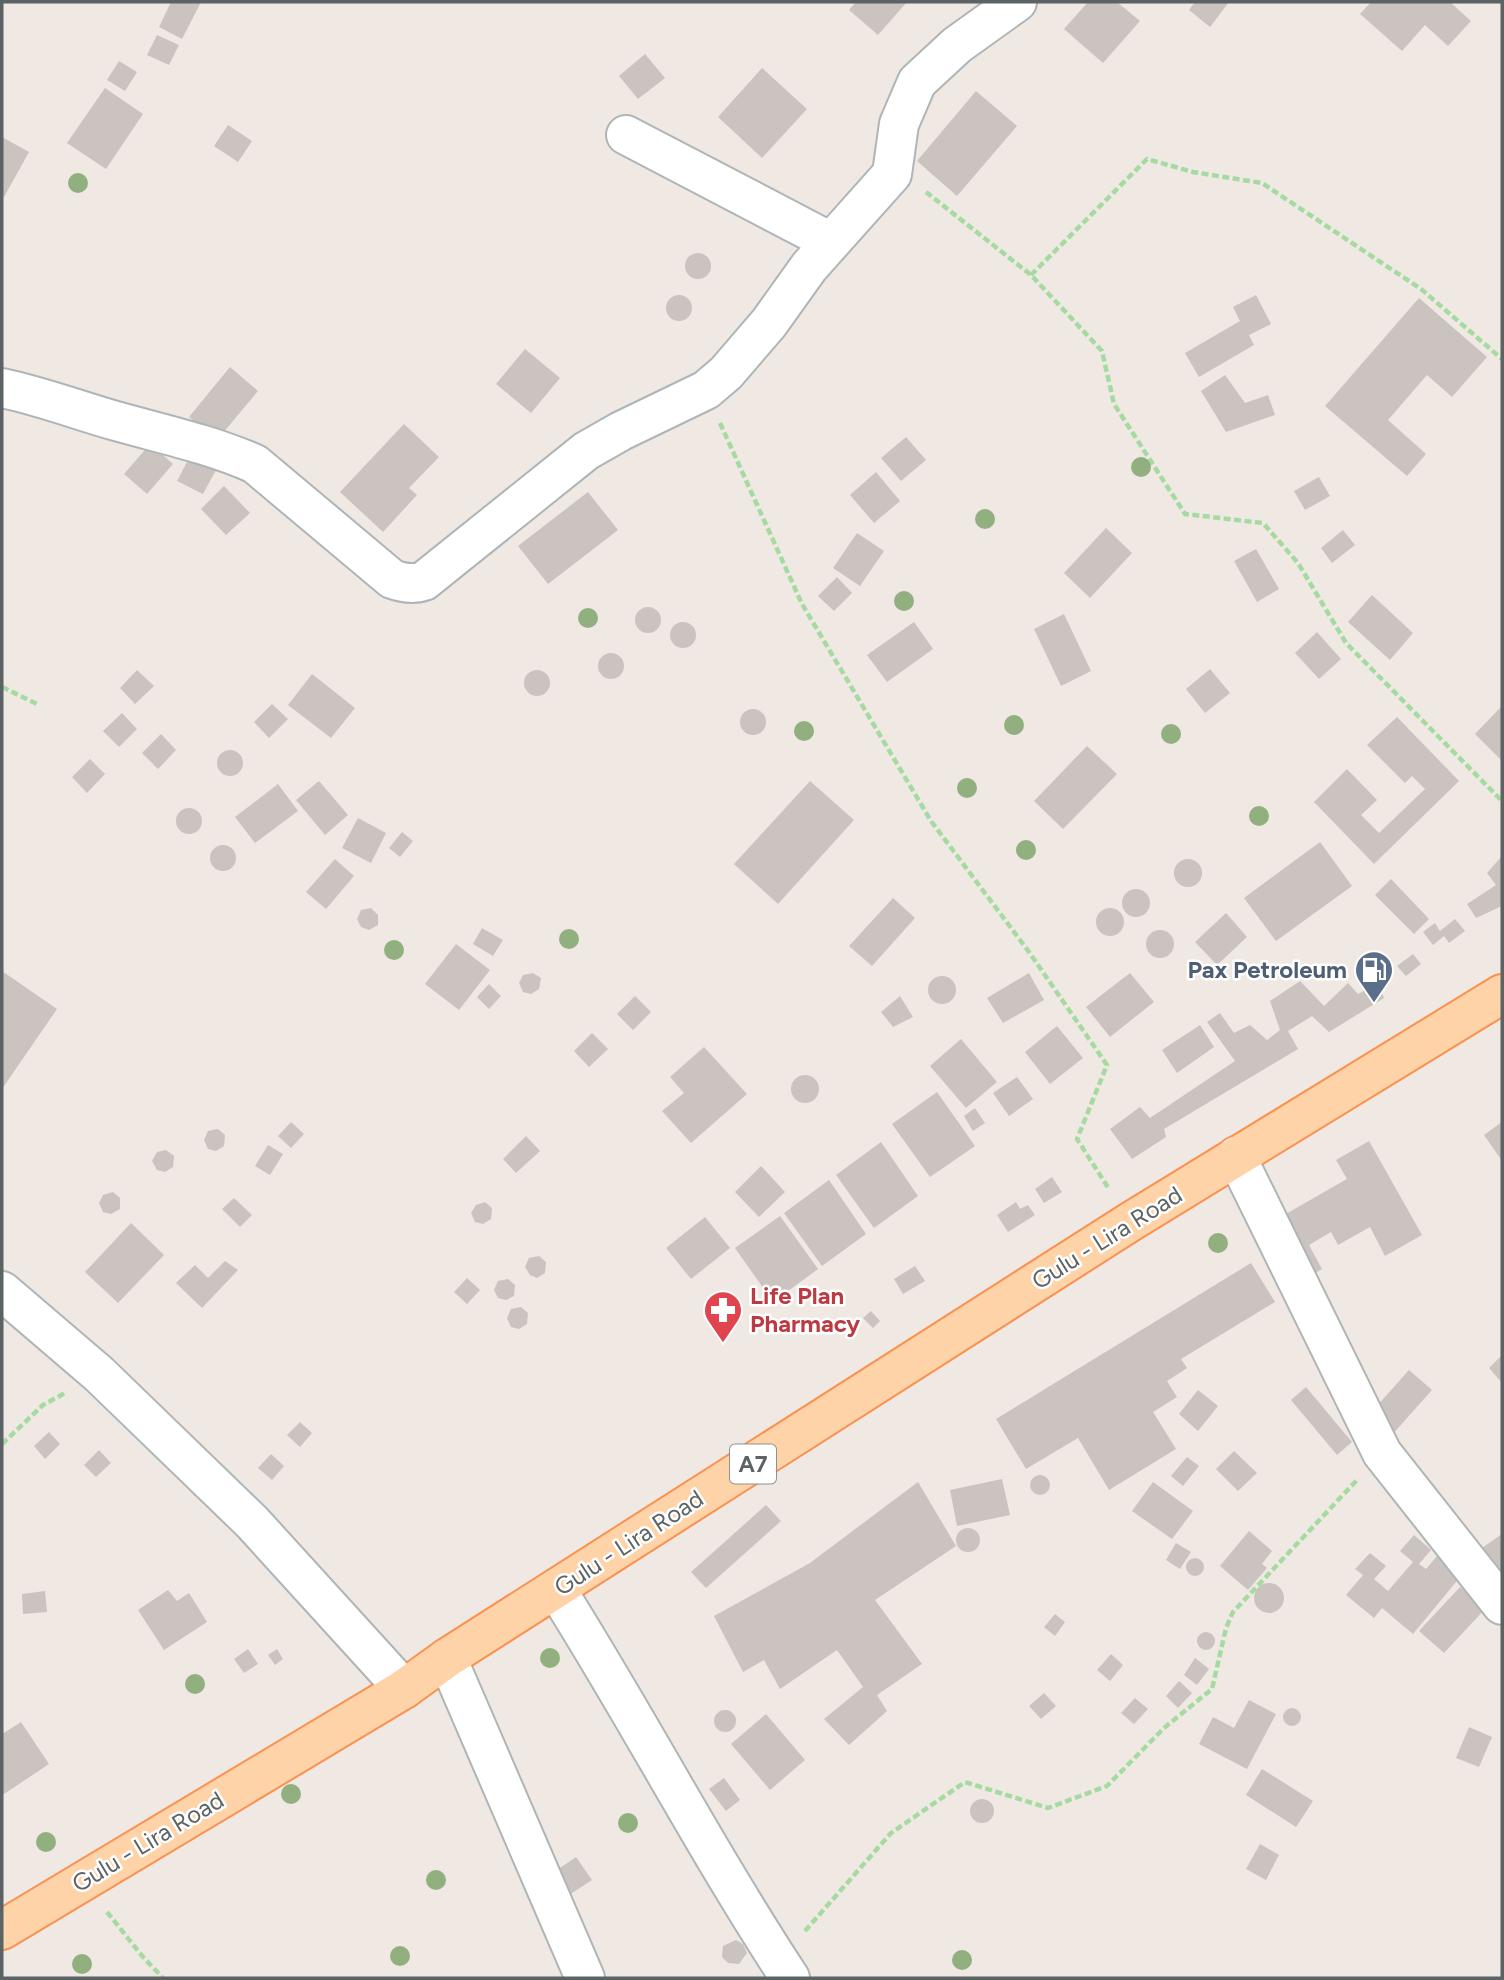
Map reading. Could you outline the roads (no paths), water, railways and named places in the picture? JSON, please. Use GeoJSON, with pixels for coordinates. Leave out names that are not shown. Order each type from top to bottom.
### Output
{"type":"FeatureCollection","features":[{"type":"Feature","properties":{"kind":"main road","name":"Gulu - Lira Road"},"geometry":{"type":"LineString","coordinates":[[2,1930],[404,1689],[447,1658],[1130,1222],[1502,994]]}},
{"type":"Feature","properties":{"kind":"street"},"geometry":{"type":"LineString","coordinates":[[2,388],[39,396],[114,421],[230,453],[255,464],[392,579],[410,583],[424,580],[586,451],[621,430],[706,390],[726,373],[769,323],[809,267],[892,174],[898,124],[917,82],[957,45],[1017,2]]}},
{"type":"Feature","properties":{"kind":"street"},"geometry":{"type":"LineString","coordinates":[[626,135],[831,242]]}},
{"type":"Feature","properties":{"kind":"street"},"geometry":{"type":"LineString","coordinates":[[1236,1156],[1382,1453],[1502,1605]]}},
{"type":"Feature","properties":{"kind":"street"},"geometry":{"type":"LineString","coordinates":[[2,1291],[99,1374],[252,1522],[404,1689]]}},
{"type":"Feature","properties":{"kind":"street"},"geometry":{"type":"LineString","coordinates":[[556,1589],[592,1646],[724,1875],[784,1969]]}},
{"type":"Feature","properties":{"kind":"street"},"geometry":{"type":"LineString","coordinates":[[447,1658],[585,1978]]}},
{"type":"Feature","properties":{"kind":"place","name":"Pax Petroleum"},"geometry":{"type":"Point","coordinates":[1374,1004]}},
{"type":"Feature","properties":{"kind":"place","name":"Life Plan Pharmacy"},"geometry":{"type":"Point","coordinates":[723,1344]}}]}
